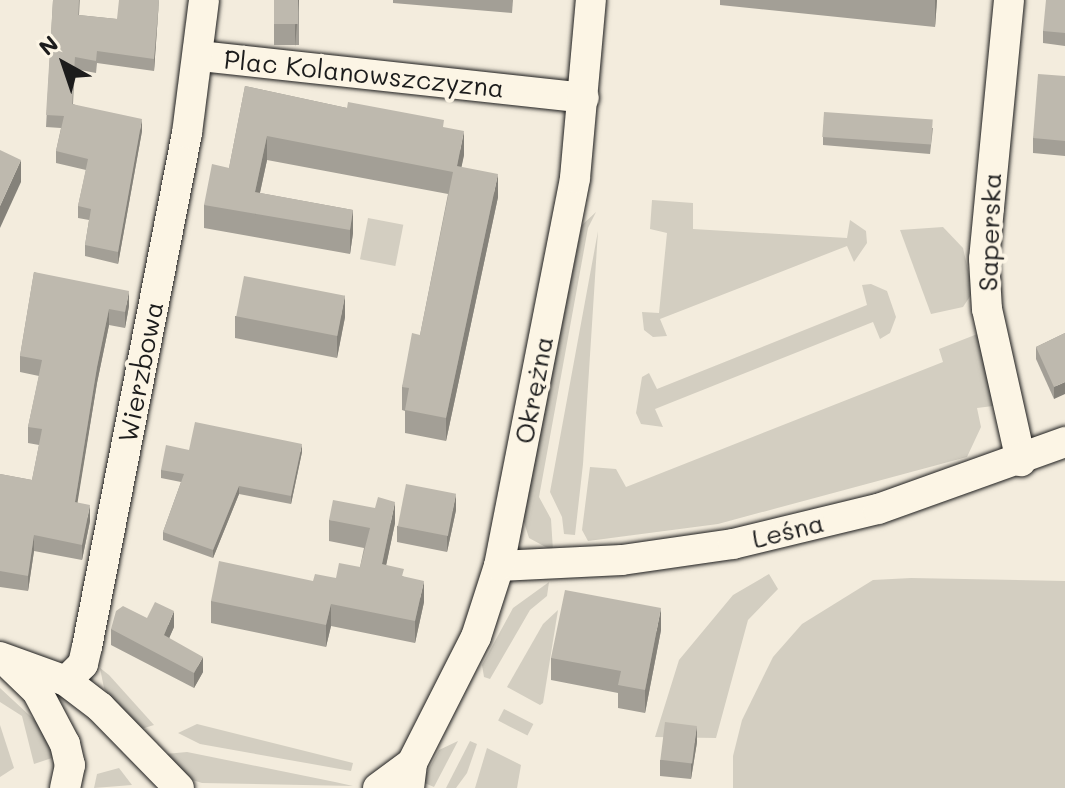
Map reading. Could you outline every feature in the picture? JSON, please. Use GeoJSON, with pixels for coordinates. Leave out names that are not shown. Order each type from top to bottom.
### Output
{"type":"FeatureCollection","features":[{"type":"Feature","properties":{"kind":"street","name":"Plac Kolanowszczyzna"},"geometry":{"type":"LineString","coordinates":[[204,0],[200,56],[584,98]]}},
{"type":"Feature","properties":{"kind":"street","name":"Okrężna"},"geometry":{"type":"LineString","coordinates":[[378,788],[411,776],[476,637],[499,566],[570,207],[584,98],[591,0]]}},
{"type":"Feature","properties":{"kind":"street","name":"Saperska"},"geometry":{"type":"LineString","coordinates":[[1009,0],[984,259],[987,309],[1021,461]]}},
{"type":"Feature","properties":{"kind":"street","name":"Wierzbowa"},"geometry":{"type":"LineString","coordinates":[[66,681],[83,664],[87,647],[200,56]]}},
{"type":"Feature","properties":{"kind":"street","name":"Leśna"},"geometry":{"type":"LineString","coordinates":[[499,566],[622,560],[733,544],[878,509],[1021,461],[1065,442]]}},
{"type":"Feature","properties":{"kind":"street"},"geometry":{"type":"LineString","coordinates":[[1,657],[66,681],[100,707],[179,788]]}},
{"type":"Feature","properties":{"kind":"street"},"geometry":{"type":"LineString","coordinates":[[1,657],[37,691],[65,744],[70,765],[65,788]]}},
{"type":"Feature","properties":{"kind":"shaded area"},"geometry":{"type":"Polygon","coordinates":[[[652,200],[693,203],[693,229],[847,238],[850,220],[866,231],[867,243],[854,262],[847,246],[660,319],[667,336],[653,337],[644,330],[642,312],[659,313],[667,233],[650,229],[652,200]]]}},
{"type":"Feature","properties":{"kind":"shaded area"},"geometry":{"type":"Polygon","coordinates":[[[596,212],[588,228],[539,497],[551,519],[553,551],[529,538],[523,519],[582,225],[596,212]]]}},
{"type":"Feature","properties":{"kind":"shaded area"},"geometry":{"type":"Polygon","coordinates":[[[368,218],[403,225],[395,266],[360,259],[368,218]]]}},
{"type":"Feature","properties":{"kind":"shaded area"},"geometry":{"type":"Polygon","coordinates":[[[943,227],[963,248],[973,292],[963,307],[931,314],[900,230],[943,227]]]}},
{"type":"Feature","properties":{"kind":"shaded area"},"geometry":{"type":"Polygon","coordinates":[[[598,231],[583,464],[575,535],[564,534],[562,517],[550,492],[598,231]]]}},
{"type":"Feature","properties":{"kind":"shaded area"},"geometry":{"type":"Polygon","coordinates":[[[871,284],[887,291],[896,317],[890,333],[880,339],[873,322],[655,409],[663,427],[641,424],[636,413],[642,377],[649,373],[657,389],[867,305],[862,285],[871,284]]]}},
{"type":"Feature","properties":{"kind":"shaded area"},"geometry":{"type":"Polygon","coordinates":[[[980,333],[993,406],[977,408],[981,427],[967,457],[718,524],[588,541],[582,530],[590,467],[616,469],[626,487],[943,362],[939,349],[980,333]]]}},
{"type":"Feature","properties":{"kind":"shaded area"},"geometry":{"type":"Polygon","coordinates":[[[769,574],[778,589],[748,620],[716,738],[655,737],[679,660],[733,595],[769,574]]]}},
{"type":"Feature","properties":{"kind":"shaded area"},"geometry":{"type":"Polygon","coordinates":[[[873,580],[1065,581],[1065,788],[733,788],[733,756],[742,720],[773,657],[802,624],[873,580]]]}},
{"type":"Feature","properties":{"kind":"shaded area"},"geometry":{"type":"Polygon","coordinates":[[[549,582],[547,596],[530,610],[490,679],[484,677],[482,665],[513,608],[549,582]]]}},
{"type":"Feature","properties":{"kind":"shaded area"},"geometry":{"type":"Polygon","coordinates":[[[558,610],[543,703],[540,705],[507,687],[543,624],[558,610]]]}},
{"type":"Feature","properties":{"kind":"shaded area"},"geometry":{"type":"Polygon","coordinates":[[[100,668],[154,725],[135,731],[104,688],[100,668]]]}},
{"type":"Feature","properties":{"kind":"shaded area"},"geometry":{"type":"Polygon","coordinates":[[[0,688],[43,728],[58,756],[34,764],[22,716],[0,702],[0,688]]]}},
{"type":"Feature","properties":{"kind":"shaded area"},"geometry":{"type":"Polygon","coordinates":[[[504,709],[533,724],[528,736],[498,721],[504,709]]]}},
{"type":"Feature","properties":{"kind":"shaded area"},"geometry":{"type":"Polygon","coordinates":[[[197,724],[353,763],[351,771],[200,744],[178,733],[197,724]]]}},
{"type":"Feature","properties":{"kind":"shaded area"},"geometry":{"type":"Polygon","coordinates":[[[0,725],[14,768],[0,777],[0,725]]]}},
{"type":"Feature","properties":{"kind":"shaded area"},"geometry":{"type":"Polygon","coordinates":[[[458,741],[434,787],[422,782],[439,750],[458,741]]]}},
{"type":"Feature","properties":{"kind":"shaded area"},"geometry":{"type":"Polygon","coordinates":[[[470,741],[477,744],[467,773],[456,788],[446,788],[470,741]]]}},
{"type":"Feature","properties":{"kind":"shaded area"},"geometry":{"type":"Polygon","coordinates":[[[487,748],[521,765],[517,788],[475,788],[487,748]]]}},
{"type":"Feature","properties":{"kind":"shaded area"},"geometry":{"type":"Polygon","coordinates":[[[187,752],[353,786],[202,783],[182,777],[154,755],[187,752]]]}},
{"type":"Feature","properties":{"kind":"shaded area"},"geometry":{"type":"Polygon","coordinates":[[[119,768],[132,785],[94,788],[97,774],[119,768]]]}},
{"type":"Feature","properties":{"kind":"building"},"geometry":{"type":"Polygon","coordinates":[[[53,0],[79,0],[78,15],[117,19],[119,0],[159,0],[154,59],[97,51],[96,61],[75,57],[72,104],[142,119],[118,252],[85,245],[91,209],[78,206],[88,159],[56,151],[64,116],[46,115],[53,0]]]}},
{"type":"Feature","properties":{"kind":"building"},"geometry":{"type":"Polygon","coordinates":[[[274,0],[298,0],[298,24],[274,24],[274,0]]]}},
{"type":"Feature","properties":{"kind":"building"},"geometry":{"type":"Polygon","coordinates":[[[1046,0],[1065,0],[1065,33],[1043,31],[1046,0]]]}},
{"type":"Feature","properties":{"kind":"building"},"geometry":{"type":"Polygon","coordinates":[[[1038,74],[1065,76],[1065,141],[1033,138],[1038,74]]]}},
{"type":"Feature","properties":{"kind":"building"},"geometry":{"type":"Polygon","coordinates":[[[245,86],[347,108],[348,102],[444,120],[443,127],[464,131],[457,166],[498,174],[446,418],[405,410],[409,388],[402,387],[412,333],[420,335],[453,172],[267,136],[255,192],[353,210],[350,230],[204,205],[212,164],[229,168],[245,86]]]}},
{"type":"Feature","properties":{"kind":"building"},"geometry":{"type":"Polygon","coordinates":[[[824,112],[933,120],[931,145],[822,137],[824,112]]]}},
{"type":"Feature","properties":{"kind":"building"},"geometry":{"type":"Polygon","coordinates":[[[0,150],[21,160],[0,206],[0,150]]]}},
{"type":"Feature","properties":{"kind":"building"},"geometry":{"type":"Polygon","coordinates":[[[34,272],[129,291],[125,312],[109,309],[97,367],[75,502],[90,505],[82,545],[34,535],[28,576],[0,571],[0,474],[32,480],[42,429],[28,427],[42,360],[20,356],[34,272]]]}},
{"type":"Feature","properties":{"kind":"building"},"geometry":{"type":"Polygon","coordinates":[[[244,276],[345,296],[337,336],[236,316],[244,276]]]}},
{"type":"Feature","properties":{"kind":"building"},"geometry":{"type":"Polygon","coordinates":[[[1065,333],[1065,382],[1054,387],[1036,347],[1065,333]]]}},
{"type":"Feature","properties":{"kind":"building"},"geometry":{"type":"Polygon","coordinates":[[[195,422],[302,444],[291,496],[239,486],[213,550],[163,532],[184,474],[161,470],[166,445],[189,450],[195,422]]]}},
{"type":"Feature","properties":{"kind":"building"},"geometry":{"type":"Polygon","coordinates":[[[406,484],[456,494],[448,536],[398,526],[406,484]]]}},
{"type":"Feature","properties":{"kind":"building"},"geometry":{"type":"Polygon","coordinates":[[[378,497],[395,502],[382,564],[404,569],[402,576],[424,581],[415,621],[331,604],[326,625],[211,601],[219,561],[313,581],[315,574],[336,578],[339,563],[360,567],[370,528],[329,520],[333,500],[375,508],[378,497]]]}},
{"type":"Feature","properties":{"kind":"building"},"geometry":{"type":"Polygon","coordinates":[[[565,590],[661,608],[645,690],[618,685],[621,671],[551,658],[565,590]]]}},
{"type":"Feature","properties":{"kind":"building"},"geometry":{"type":"Polygon","coordinates":[[[155,602],[174,611],[164,635],[203,657],[194,673],[111,629],[116,611],[123,606],[147,618],[155,602]]]}},
{"type":"Feature","properties":{"kind":"building"},"geometry":{"type":"Polygon","coordinates":[[[665,722],[697,726],[692,764],[660,760],[665,722]]]}}]}
